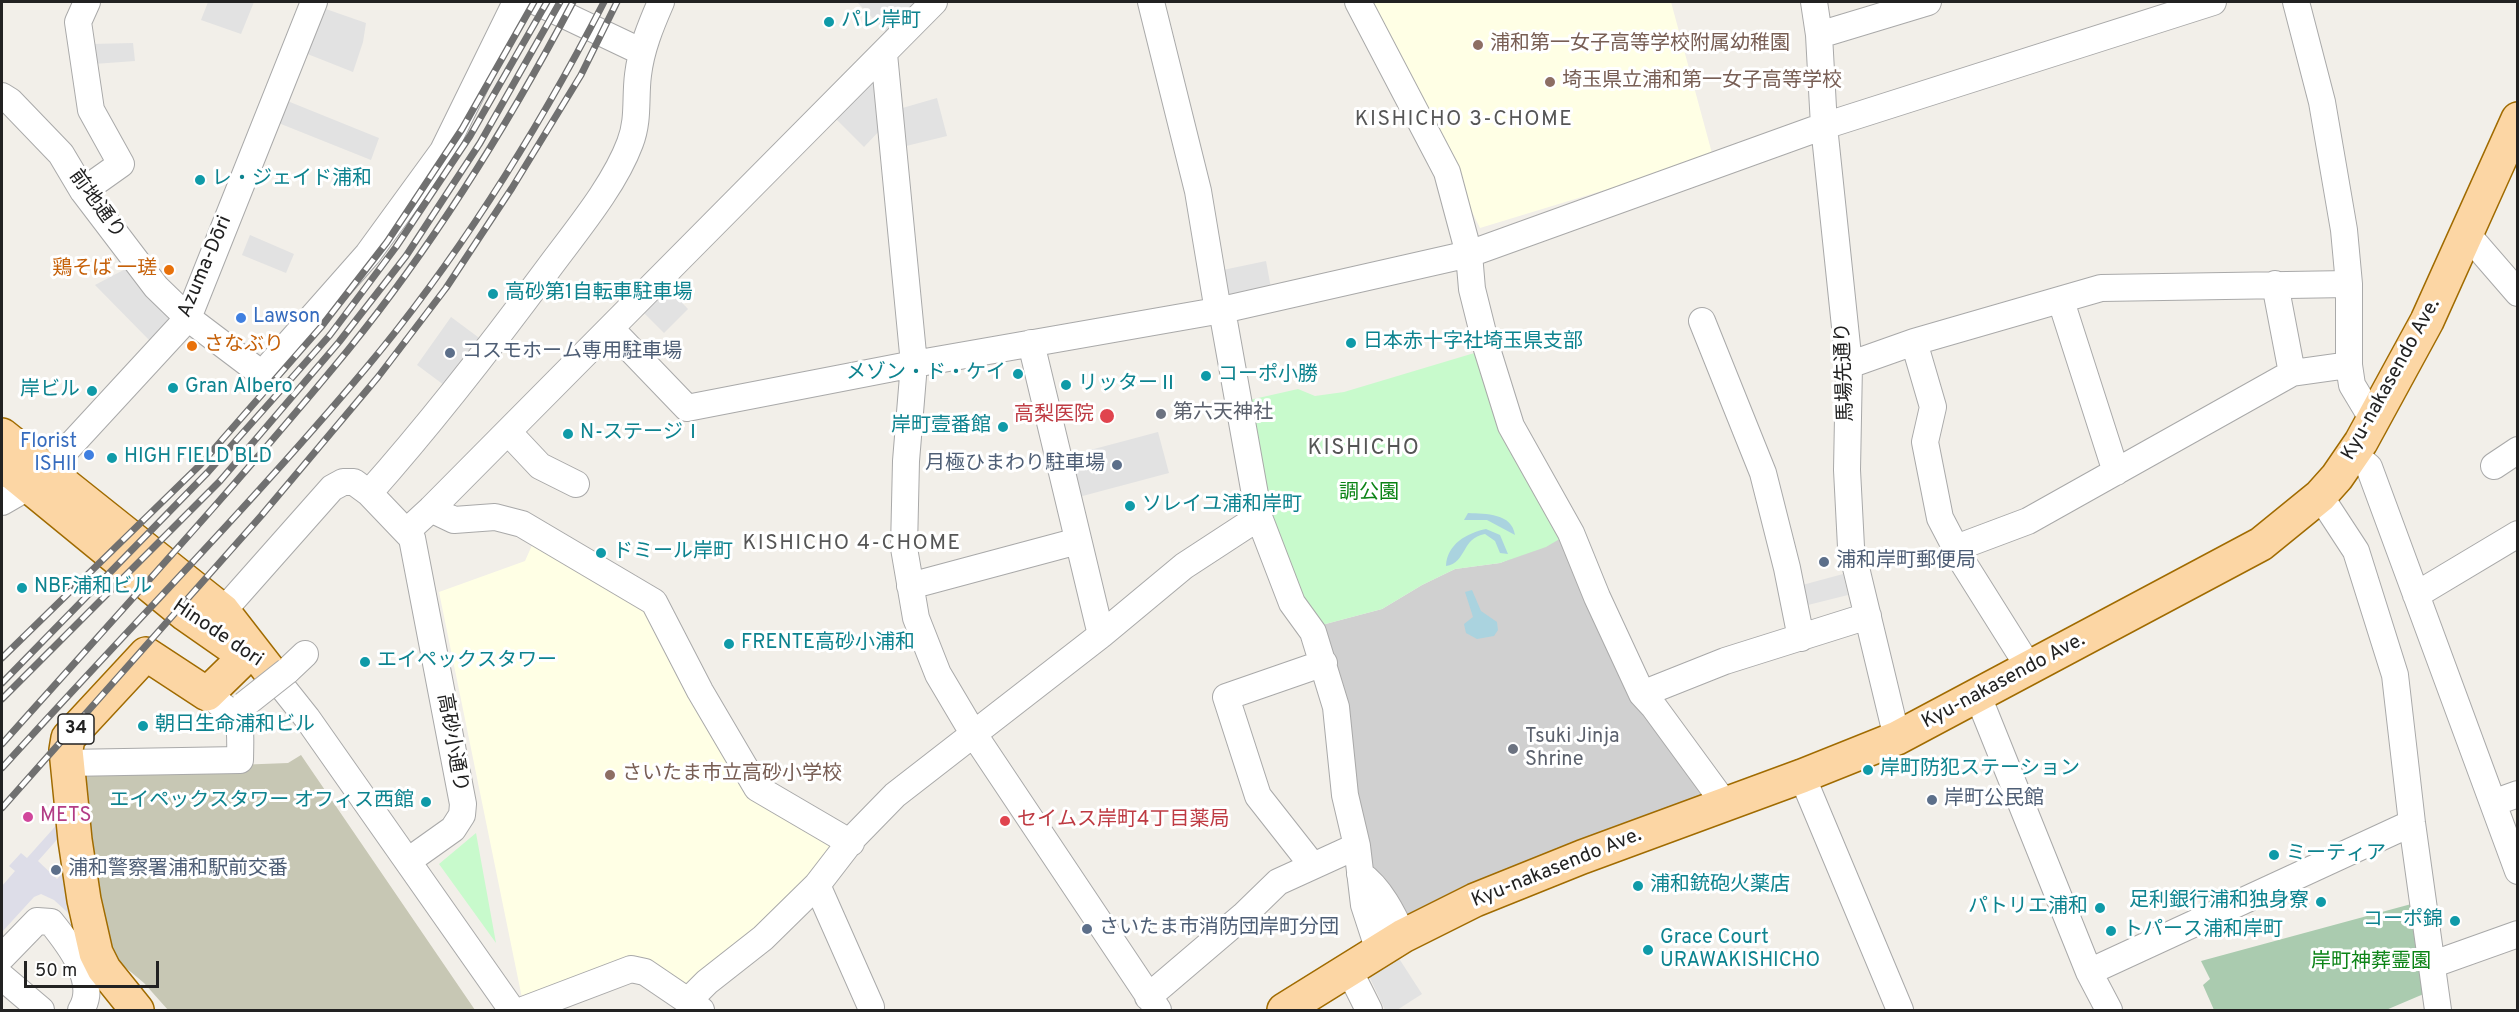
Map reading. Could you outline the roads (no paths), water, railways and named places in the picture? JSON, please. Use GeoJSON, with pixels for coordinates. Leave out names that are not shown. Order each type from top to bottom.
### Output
{"type":"FeatureCollection","features":[{"type":"Feature","properties":{"kind":"main road","name":"Kyu-nakasendo Ave."},"geometry":{"type":"LineString","coordinates":[[1284,1011],[1391,943],[1485,896],[1897,738],[2261,544],[2320,496],[2354,454],[2427,321],[2517,119]]}},
{"type":"Feature","properties":{"kind":"main road","name":"Hinode dori"},"geometry":{"type":"LineString","coordinates":[[2,435],[25,487],[224,611],[276,662]]}},
{"type":"Feature","properties":{"kind":"main road","name":"Hinode dori"},"geometry":{"type":"LineString","coordinates":[[2,464],[25,487],[184,614],[276,662]]}},
{"type":"Feature","properties":{"kind":"main road","name":"34"},"geometry":{"type":"LineString","coordinates":[[137,1011],[104,969],[87,956],[84,900],[66,763],[68,738],[146,654],[207,694]]}},
{"type":"Feature","properties":{"kind":"main road"},"geometry":{"type":"LineString","coordinates":[[207,694],[276,662]]}},
{"type":"Feature","properties":{"kind":"street"},"geometry":{"type":"LineString","coordinates":[[84,190],[121,164],[92,110],[78,22],[87,2]]}},
{"type":"Feature","properties":{"kind":"street","name":"Azuma-Dōri"},"geometry":{"type":"LineString","coordinates":[[2,517],[25,487],[188,318],[314,2]]}},
{"type":"Feature","properties":{"kind":"street","name":"前地通り"},"geometry":{"type":"LineString","coordinates":[[2,96],[10,101],[61,154],[84,190],[156,288],[188,318],[262,374],[368,254],[442,151],[516,2]]}},
{"type":"Feature","properties":{"kind":"street"},"geometry":{"type":"LineString","coordinates":[[537,2],[642,52]]}},
{"type":"Feature","properties":{"kind":"street"},"geometry":{"type":"LineString","coordinates":[[369,493],[467,378],[564,247],[619,166],[630,143],[636,121],[638,76],[642,52],[661,2]]}},
{"type":"Feature","properties":{"kind":"street"},"geometry":{"type":"LineString","coordinates":[[224,611],[332,488],[343,482],[354,482],[369,493],[407,531],[611,329],[934,2]]}},
{"type":"Feature","properties":{"kind":"street"},"geometry":{"type":"LineString","coordinates":[[1151,2],[1198,191],[1259,517],[1292,603],[1313,632],[1324,663],[1336,707],[1345,795],[1357,846],[1364,905],[1391,943]]}},
{"type":"Feature","properties":{"kind":"street"},"geometry":{"type":"LineString","coordinates":[[1358,2],[1447,172],[1469,254],[1472,289],[1486,349],[1511,426],[1571,534],[1642,694],[1725,804]]}},
{"type":"Feature","properties":{"kind":"street","name":"馬場先通り"},"geometry":{"type":"LineString","coordinates":[[1814,2],[1819,35],[1824,126],[1849,365],[1847,470],[1851,547],[1897,738]]}},
{"type":"Feature","properties":{"kind":"street"},"geometry":{"type":"LineString","coordinates":[[1819,35],[1928,2]]}},
{"type":"Feature","properties":{"kind":"street"},"geometry":{"type":"LineString","coordinates":[[611,329],[687,408],[914,364],[1220,310],[1469,254],[1824,126],[2213,2]]}},
{"type":"Feature","properties":{"kind":"street"},"geometry":{"type":"LineString","coordinates":[[2296,2],[2322,102],[2344,230],[2349,284],[2349,365],[2352,385],[2373,420]]}},
{"type":"Feature","properties":{"kind":"street"},"geometry":{"type":"LineString","coordinates":[[884,54],[914,364],[906,461],[904,548],[916,618],[938,674],[973,733],[1153,1004],[1278,882],[1357,846]]}},
{"type":"Feature","properties":{"kind":"street"},"geometry":{"type":"LineString","coordinates":[[2466,233],[2516,288]]}},
{"type":"Feature","properties":{"kind":"street"},"geometry":{"type":"LineString","coordinates":[[2275,284],[2292,373]]}},
{"type":"Feature","properties":{"kind":"street"},"geometry":{"type":"LineString","coordinates":[[1849,365],[1914,342],[2101,288],[2349,284]]}},
{"type":"Feature","properties":{"kind":"street"},"geometry":{"type":"LineString","coordinates":[[2061,301],[2116,472]]}},
{"type":"Feature","properties":{"kind":"street"},"geometry":{"type":"LineString","coordinates":[[1702,321],[1763,473],[1787,568],[1801,638]]}},
{"type":"Feature","properties":{"kind":"street"},"geometry":{"type":"LineString","coordinates":[[1914,342],[1933,407],[1925,441],[1940,518],[2030,669]]}},
{"type":"Feature","properties":{"kind":"street"},"geometry":{"type":"LineString","coordinates":[[1031,343],[1101,635]]}},
{"type":"Feature","properties":{"kind":"street"},"geometry":{"type":"LineString","coordinates":[[1956,548],[2028,521],[2292,373],[2349,365]]}},
{"type":"Feature","properties":{"kind":"street"},"geometry":{"type":"LineString","coordinates":[[508,432],[540,466],[576,484]]}},
{"type":"Feature","properties":{"kind":"street"},"geometry":{"type":"LineString","coordinates":[[2494,466],[2517,450]]}},
{"type":"Feature","properties":{"kind":"street"},"geometry":{"type":"LineString","coordinates":[[2354,454],[2369,467],[2517,871]]}},
{"type":"Feature","properties":{"kind":"street"},"geometry":{"type":"LineString","coordinates":[[2320,496],[2356,550],[2395,675],[2412,823],[2438,1011]]}},
{"type":"Feature","properties":{"kind":"street"},"geometry":{"type":"LineString","coordinates":[[431,509],[454,520],[495,517],[522,524],[654,602],[700,691],[758,788],[851,843]]}},
{"type":"Feature","properties":{"kind":"street"},"geometry":{"type":"LineString","coordinates":[[523,1011],[631,969],[645,972],[694,1006],[707,982],[764,938],[817,885],[851,843],[895,795],[1101,635],[1184,566],[1259,517]]}},
{"type":"Feature","properties":{"kind":"street","name":"高砂小通り"},"geometry":{"type":"LineString","coordinates":[[407,531],[412,538],[430,627],[462,804],[462,815],[453,829],[408,861]]}},
{"type":"Feature","properties":{"kind":"street"},"geometry":{"type":"LineString","coordinates":[[2416,595],[2517,534]]}},
{"type":"Feature","properties":{"kind":"street"},"geometry":{"type":"LineString","coordinates":[[910,586],[1078,541]]}},
{"type":"Feature","properties":{"kind":"street"},"geometry":{"type":"LineString","coordinates":[[1642,694],[1725,661],[1868,616]]}},
{"type":"Feature","properties":{"kind":"street"},"geometry":{"type":"LineString","coordinates":[[244,705],[276,662],[307,718],[512,1011]]}},
{"type":"Feature","properties":{"kind":"street"},"geometry":{"type":"LineString","coordinates":[[1313,866],[1257,796],[1226,696],[1324,663]]}},
{"type":"Feature","properties":{"kind":"street"},"geometry":{"type":"LineString","coordinates":[[66,763],[240,760],[241,725],[238,718],[207,694]]}},
{"type":"Feature","properties":{"kind":"street"},"geometry":{"type":"LineString","coordinates":[[1978,696],[2089,972],[2109,1011]]}},
{"type":"Feature","properties":{"kind":"street"},"geometry":{"type":"LineString","coordinates":[[1802,776],[1900,1011]]}},
{"type":"Feature","properties":{"kind":"street"},"geometry":{"type":"LineString","coordinates":[[2493,802],[2517,794]]}},
{"type":"Feature","properties":{"kind":"street"},"geometry":{"type":"LineString","coordinates":[[2089,972],[2412,823]]}},
{"type":"Feature","properties":{"kind":"street"},"geometry":{"type":"LineString","coordinates":[[817,885],[871,1007]]}},
{"type":"Feature","properties":{"kind":"street"},"geometry":{"type":"LineString","coordinates":[[2,957],[32,925],[44,920],[51,922],[87,956],[87,999],[81,1011]]}},
{"type":"Feature","properties":{"kind":"street"},"geometry":{"type":"LineString","coordinates":[[2431,964],[2517,934]]}},
{"type":"Feature","properties":{"kind":"street"},"geometry":{"type":"LineString","coordinates":[[1349,970],[1369,1011]]}},
{"type":"Feature","properties":{"kind":"street"},"geometry":{"type":"LineString","coordinates":[[2,977],[41,1011]]}},
{"type":"Feature","properties":{"kind":"water"},"geometry":{"type":"Polygon","coordinates":[[[1468,513],[1497,516],[1504,519],[1509,522],[1515,535],[1487,520],[1464,520],[1468,513]]]}},
{"type":"Feature","properties":{"kind":"water"},"geometry":{"type":"Polygon","coordinates":[[[1486,529],[1500,535],[1508,554],[1500,553],[1495,541],[1485,534],[1472,540],[1458,560],[1446,566],[1450,552],[1459,541],[1472,533],[1486,529]]]}},
{"type":"Feature","properties":{"kind":"water"},"geometry":{"type":"Polygon","coordinates":[[[1472,590],[1481,611],[1497,622],[1498,630],[1494,636],[1477,639],[1466,633],[1464,624],[1473,617],[1465,592],[1472,590]]]}},
{"type":"Feature","properties":{"kind":"railway"},"geometry":{"type":"LineString","coordinates":[[2,658],[200,465],[321,327],[387,242],[462,129],[534,2]]}},
{"type":"Feature","properties":{"kind":"railway"},"geometry":{"type":"LineString","coordinates":[[2,683],[208,472],[330,335],[396,247],[470,136],[547,2]]}},
{"type":"Feature","properties":{"kind":"railway"},"geometry":{"type":"LineString","coordinates":[[2,699],[220,481],[339,342],[406,256],[480,143],[560,2]]}},
{"type":"Feature","properties":{"kind":"railway"},"geometry":{"type":"LineString","coordinates":[[2,744],[177,549],[348,350],[380,309],[441,225],[497,137],[573,2]]}},
{"type":"Feature","properties":{"kind":"railway"},"geometry":{"type":"LineString","coordinates":[[2,768],[232,520],[322,419],[400,326],[465,237],[524,145],[604,2]]}},
{"type":"Feature","properties":{"kind":"railway"},"geometry":{"type":"LineString","coordinates":[[2,808],[261,516],[378,377],[446,288],[512,188],[581,75],[617,2]]}},
{"type":"Feature","properties":{"kind":"place","name":"パレ岸町"},"geometry":{"type":"Point","coordinates":[829,22]}},
{"type":"Feature","properties":{"kind":"place","name":"浦和第一女子高等学校附属幼稚園"},"geometry":{"type":"Point","coordinates":[1478,45]}},
{"type":"Feature","properties":{"kind":"place","name":"埼玉県立浦和第一女子高等学校"},"geometry":{"type":"Point","coordinates":[1550,82]}},
{"type":"Feature","properties":{"kind":"place","name":"レ・ジェイド浦和"},"geometry":{"type":"Point","coordinates":[200,180]}},
{"type":"Feature","properties":{"kind":"place","name":"鶏そば 一瑳"},"geometry":{"type":"Point","coordinates":[169,270]}},
{"type":"Feature","properties":{"kind":"place","name":"高砂第1自転車駐車場"},"geometry":{"type":"Point","coordinates":[493,294]}},
{"type":"Feature","properties":{"kind":"place","name":"Lawson"},"geometry":{"type":"Point","coordinates":[241,318]}},
{"type":"Feature","properties":{"kind":"place","name":"日本赤十字社埼玉県支部"},"geometry":{"type":"Point","coordinates":[1351,343]}},
{"type":"Feature","properties":{"kind":"place","name":"さなぶり"},"geometry":{"type":"Point","coordinates":[192,346]}},
{"type":"Feature","properties":{"kind":"place","name":"コスモホーム専用駐車場"},"geometry":{"type":"Point","coordinates":[450,353]}},
{"type":"Feature","properties":{"kind":"place","name":"メゾン・ド・ケイ"},"geometry":{"type":"Point","coordinates":[1018,374]}},
{"type":"Feature","properties":{"kind":"place","name":"コーポ小勝"},"geometry":{"type":"Point","coordinates":[1206,376]}},
{"type":"Feature","properties":{"kind":"place","name":"リッターⅡ"},"geometry":{"type":"Point","coordinates":[1066,385]}},
{"type":"Feature","properties":{"kind":"place","name":"Gran Albero"},"geometry":{"type":"Point","coordinates":[173,388]}},
{"type":"Feature","properties":{"kind":"place","name":"岸ビル"},"geometry":{"type":"Point","coordinates":[92,391]}},
{"type":"Feature","properties":{"kind":"place","name":"第六天神社"},"geometry":{"type":"Point","coordinates":[1161,414]}},
{"type":"Feature","properties":{"kind":"place","name":"高梨医院"},"geometry":{"type":"Point","coordinates":[1107,416]}},
{"type":"Feature","properties":{"kind":"place","name":"岸町壹番館"},"geometry":{"type":"Point","coordinates":[1003,427]}},
{"type":"Feature","properties":{"kind":"place","name":"N-ステージⅠ"},"geometry":{"type":"Point","coordinates":[568,434]}},
{"type":"Feature","properties":{"kind":"place","name":"Florist ISHII"},"geometry":{"type":"Point","coordinates":[89,455]}},
{"type":"Feature","properties":{"kind":"place","name":"HIGH FIELD BLD"},"geometry":{"type":"Point","coordinates":[112,458]}},
{"type":"Feature","properties":{"kind":"place","name":"月極ひまわり駐車場"},"geometry":{"type":"Point","coordinates":[1117,465]}},
{"type":"Feature","properties":{"kind":"place","name":"ソレイユ浦和岸町"},"geometry":{"type":"Point","coordinates":[1130,506]}},
{"type":"Feature","properties":{"kind":"place","name":"ドミール岸町"},"geometry":{"type":"Point","coordinates":[601,553]}},
{"type":"Feature","properties":{"kind":"place","name":"浦和岸町郵便局"},"geometry":{"type":"Point","coordinates":[1824,562]}},
{"type":"Feature","properties":{"kind":"place","name":"NBF浦和ビル"},"geometry":{"type":"Point","coordinates":[22,588]}},
{"type":"Feature","properties":{"kind":"place","name":"FRENTE高砂小浦和"},"geometry":{"type":"Point","coordinates":[729,644]}},
{"type":"Feature","properties":{"kind":"place","name":"エイペックスタワー"},"geometry":{"type":"Point","coordinates":[365,662]}},
{"type":"Feature","properties":{"kind":"place","name":"朝日生命浦和ビル"},"geometry":{"type":"Point","coordinates":[143,726]}},
{"type":"Feature","properties":{"kind":"place","name":"Tsuki Jinja Shrine"},"geometry":{"type":"Point","coordinates":[1513,749]}},
{"type":"Feature","properties":{"kind":"place","name":"岸町防犯ステーション"},"geometry":{"type":"Point","coordinates":[1868,770]}},
{"type":"Feature","properties":{"kind":"place","name":"さいたま市立高砂小学校"},"geometry":{"type":"Point","coordinates":[610,775]}},
{"type":"Feature","properties":{"kind":"place","name":"岸町公民館"},"geometry":{"type":"Point","coordinates":[1932,800]}},
{"type":"Feature","properties":{"kind":"place","name":"エイペックスタワー オフィス西館"},"geometry":{"type":"Point","coordinates":[426,802]}},
{"type":"Feature","properties":{"kind":"place","name":"METS"},"geometry":{"type":"Point","coordinates":[28,817]}},
{"type":"Feature","properties":{"kind":"place","name":"セイムス岸町4丁目薬局"},"geometry":{"type":"Point","coordinates":[1005,821]}},
{"type":"Feature","properties":{"kind":"place","name":"ミーティア"},"geometry":{"type":"Point","coordinates":[2274,855]}},
{"type":"Feature","properties":{"kind":"place","name":"浦和警察署浦和駅前交番"},"geometry":{"type":"Point","coordinates":[56,870]}},
{"type":"Feature","properties":{"kind":"place","name":"浦和銃砲火薬店"},"geometry":{"type":"Point","coordinates":[1638,886]}},
{"type":"Feature","properties":{"kind":"place","name":"足利銀行浦和独身寮"},"geometry":{"type":"Point","coordinates":[2321,902]}},
{"type":"Feature","properties":{"kind":"place","name":"パトリエ浦和"},"geometry":{"type":"Point","coordinates":[2100,908]}},
{"type":"Feature","properties":{"kind":"place","name":"コーポ錦"},"geometry":{"type":"Point","coordinates":[2455,921]}},
{"type":"Feature","properties":{"kind":"place","name":"さいたま市消防団岸町分団"},"geometry":{"type":"Point","coordinates":[1087,929]}},
{"type":"Feature","properties":{"kind":"place","name":"トパース浦和岸町"},"geometry":{"type":"Point","coordinates":[2111,931]}},
{"type":"Feature","properties":{"kind":"place","name":"Grace Court URAWAKISHICHO"},"geometry":{"type":"Point","coordinates":[1648,950]}},
{"type":"Feature","properties":{"kind":"district","name":"KISHICHO 3-CHOME"},"geometry":{"type":"Point","coordinates":[1464,121]}},
{"type":"Feature","properties":{"kind":"district","name":"KISHICHO"},"geometry":{"type":"Point","coordinates":[1364,450]}},
{"type":"Feature","properties":{"kind":"district","name":"KISHICHO 4-CHOME"},"geometry":{"type":"Point","coordinates":[852,545]}},
{"type":"Feature","properties":{"kind":"park label","name":"調公園"},"geometry":{"type":"Point","coordinates":[1369,494]}},
{"type":"Feature","properties":{"kind":"park label","name":"岸町神葬霊園"},"geometry":{"type":"Point","coordinates":[2371,963]}}]}
